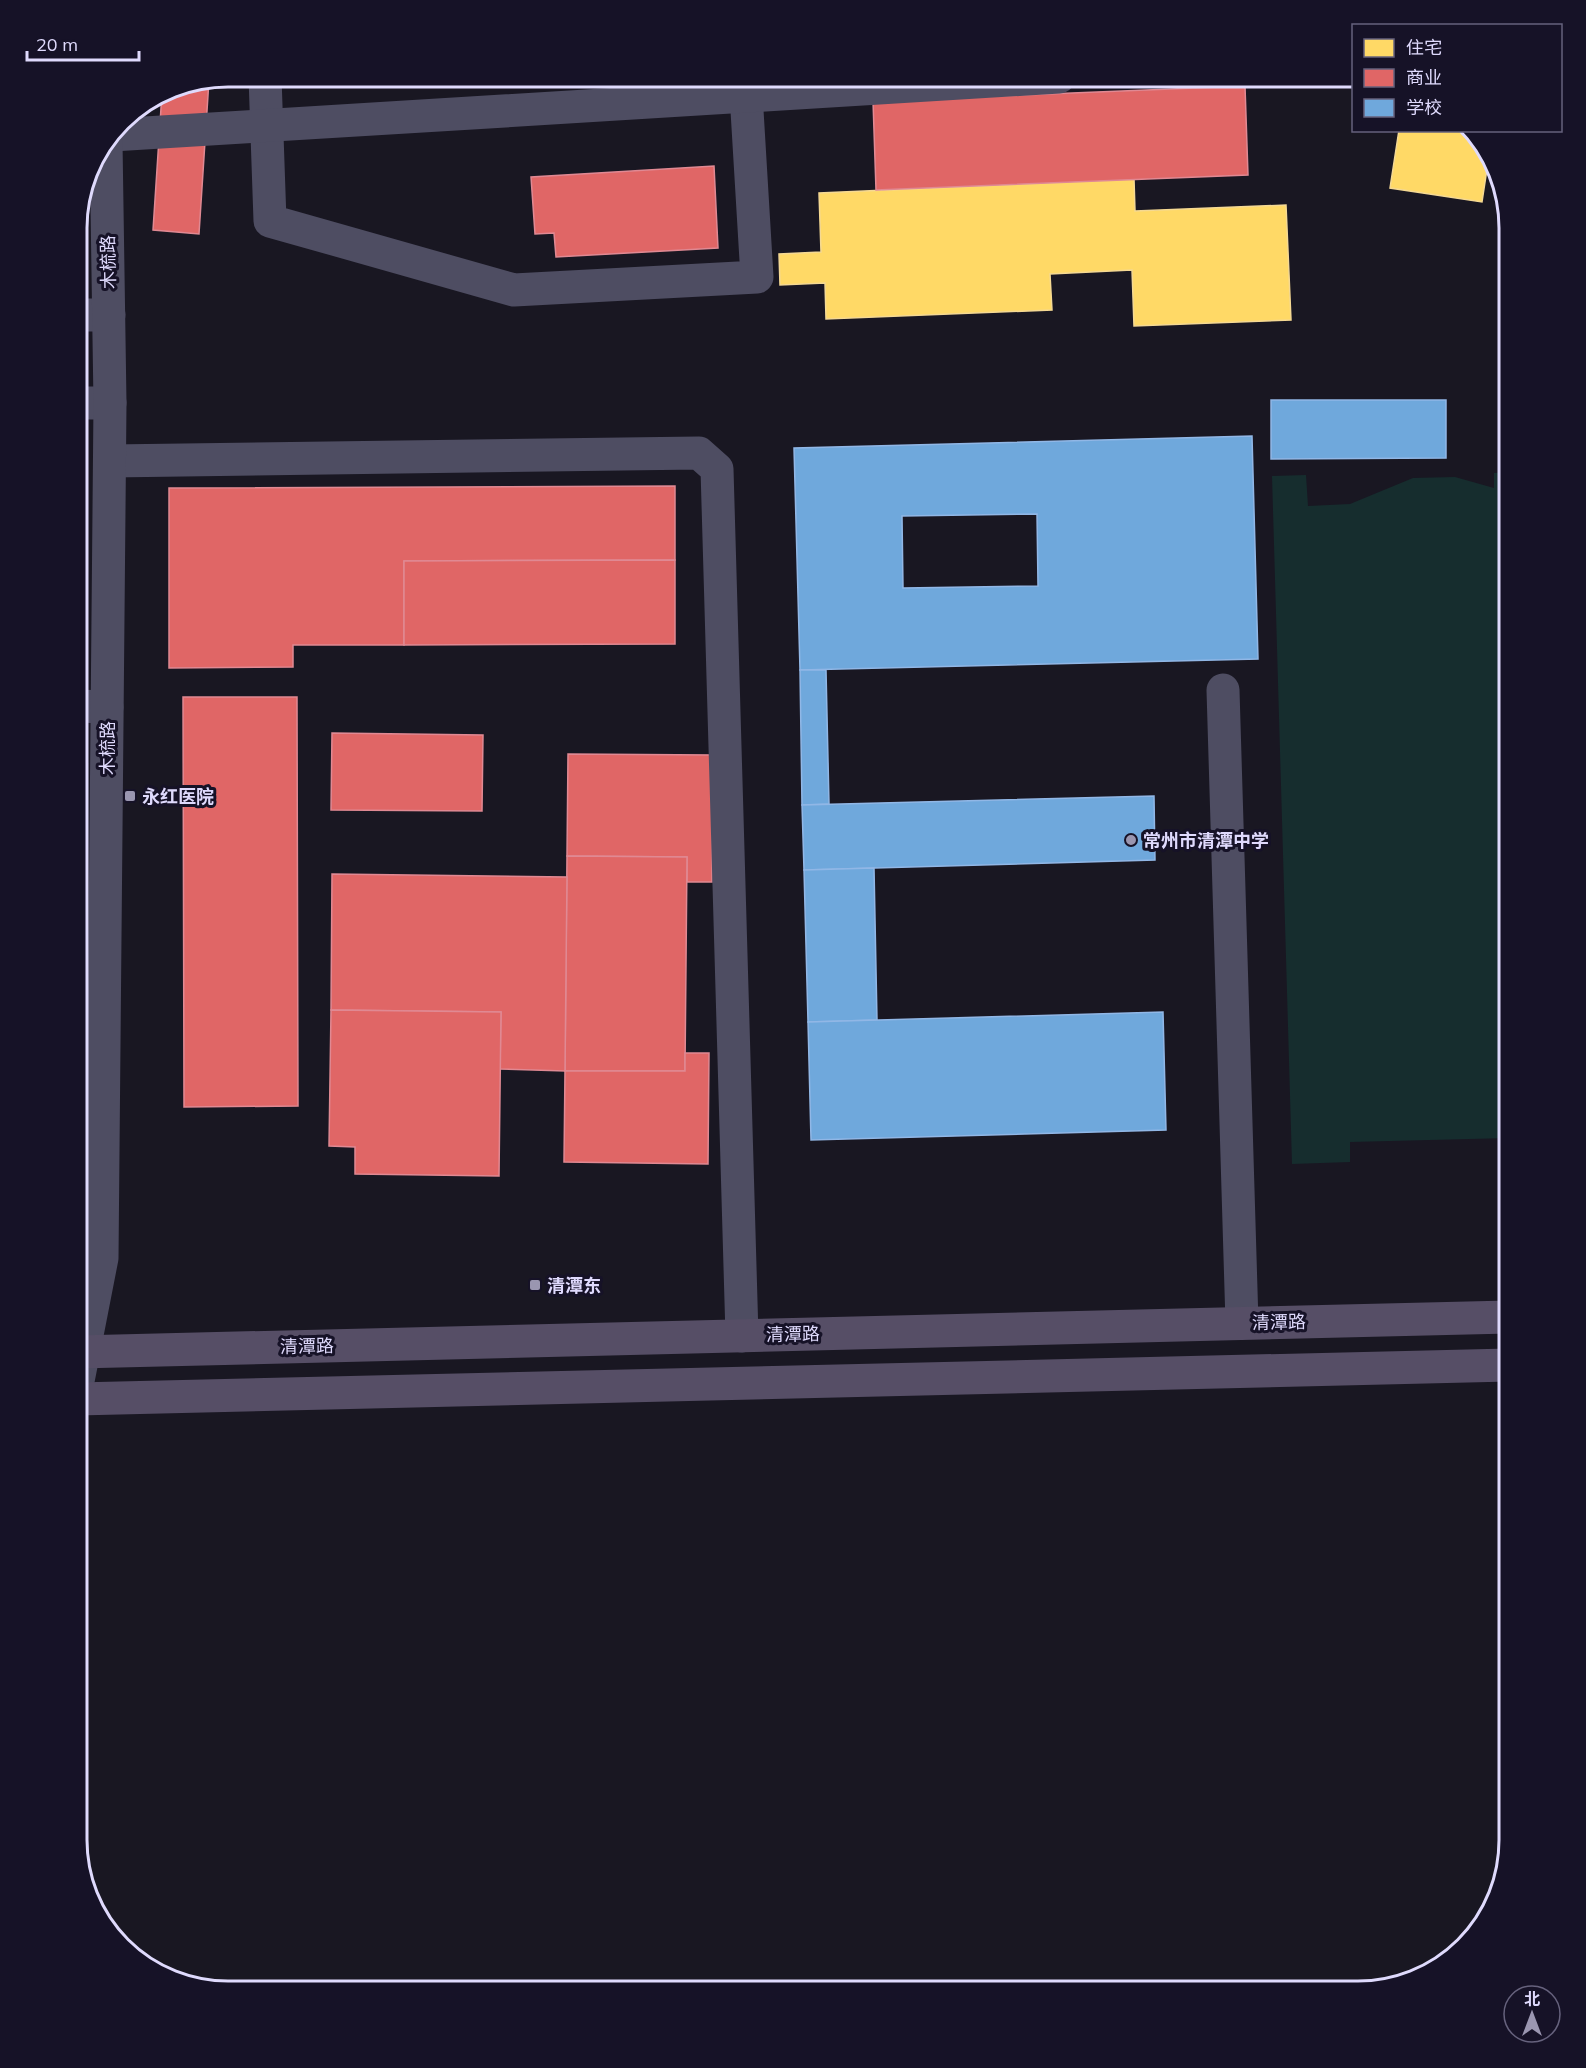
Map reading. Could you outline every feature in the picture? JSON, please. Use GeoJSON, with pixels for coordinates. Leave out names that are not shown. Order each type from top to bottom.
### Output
{"type":"FeatureCollection","features":[{"type":"Feature","properties":{"kind":"main road","name":"清潭路"},"geometry":{"type":"LineString","coordinates":[[87,1352],[1499,1317]]}},
{"type":"Feature","properties":{"kind":"main road"},"geometry":{"type":"LineString","coordinates":[[87,1399],[1499,1365]]}},
{"type":"Feature","properties":{"kind":"street"},"geometry":{"type":"LineString","coordinates":[[265,87],[270,221],[514,290],[757,277],[746,87]]}},
{"type":"Feature","properties":{"kind":"street"},"geometry":{"type":"LineString","coordinates":[[123,134],[734,87]]}},
{"type":"Feature","properties":{"kind":"street","name":"木梳路"},"geometry":{"type":"LineString","coordinates":[[87,1322],[102,1258],[92,706],[110,461],[106,158]]}},
{"type":"Feature","properties":{"kind":"street"},"geometry":{"type":"LineString","coordinates":[[87,315],[109,315]]}},
{"type":"Feature","properties":{"kind":"street"},"geometry":{"type":"LineString","coordinates":[[87,403],[110,403]]}},
{"type":"Feature","properties":{"kind":"street"},"geometry":{"type":"LineString","coordinates":[[110,461],[699,453],[717,470],[742,1336]]}},
{"type":"Feature","properties":{"kind":"street"},"geometry":{"type":"LineString","coordinates":[[1223,690],[1242,1323]]}},
{"type":"Feature","properties":{"kind":"green space"},"geometry":{"type":"Polygon","coordinates":[[[1494,473],[1499,473],[1499,1138],[1350,1142],[1350,1162],[1292,1164],[1272,476],[1306,475],[1308,506],[1350,504],[1413,478],[1455,477],[1494,488],[1494,473]]]}},
{"type":"Feature","properties":{"kind":"building: 住宅"},"geometry":{"type":"Polygon","coordinates":[[[1399,132],[1461,132],[1470,142],[1487,172],[1482,202],[1390,188],[1399,132]]]}},
{"type":"Feature","properties":{"kind":"building: 住宅"},"geometry":{"type":"Polygon","coordinates":[[[1134,179],[1135,211],[1286,205],[1291,320],[1134,326],[1132,270],[1050,274],[1052,310],[826,319],[825,283],[780,285],[779,254],[821,252],[819,193],[1134,179]]]}},
{"type":"Feature","properties":{"kind":"building: 商业"},"geometry":{"type":"Polygon","coordinates":[[[1245,87],[1248,175],[876,190],[873,101],[1245,87]]]}},
{"type":"Feature","properties":{"kind":"building: 商业"},"geometry":{"type":"Polygon","coordinates":[[[208,89],[199,234],[153,230],[161,104],[192,92],[208,89]]]}},
{"type":"Feature","properties":{"kind":"building: 商业"},"geometry":{"type":"Polygon","coordinates":[[[714,166],[718,248],[556,257],[554,233],[535,234],[531,177],[714,166]]]}},
{"type":"Feature","properties":{"kind":"building: 商业"},"geometry":{"type":"Polygon","coordinates":[[[675,486],[675,560],[404,561],[404,645],[293,645],[293,667],[169,668],[169,488],[675,486]]]}},
{"type":"Feature","properties":{"kind":"building: 商业"},"geometry":{"type":"Polygon","coordinates":[[[675,560],[675,644],[404,645],[404,561],[675,560]]]}},
{"type":"Feature","properties":{"kind":"building: 商业"},"geometry":{"type":"Polygon","coordinates":[[[183,697],[297,697],[298,1106],[184,1107],[183,697]]]}},
{"type":"Feature","properties":{"kind":"building: 商业"},"geometry":{"type":"Polygon","coordinates":[[[332,733],[483,735],[482,811],[331,810],[332,733]]]}},
{"type":"Feature","properties":{"kind":"building: 商业"},"geometry":{"type":"Polygon","coordinates":[[[568,754],[713,755],[712,882],[687,882],[687,857],[567,856],[568,754]]]}},
{"type":"Feature","properties":{"kind":"building: 商业"},"geometry":{"type":"Polygon","coordinates":[[[567,856],[687,857],[685,1071],[565,1071],[567,856]]]}},
{"type":"Feature","properties":{"kind":"building: 商业"},"geometry":{"type":"Polygon","coordinates":[[[332,874],[567,877],[565,1071],[500,1069],[501,1012],[331,1010],[332,874]]]}},
{"type":"Feature","properties":{"kind":"building: 商业"},"geometry":{"type":"Polygon","coordinates":[[[331,1010],[501,1012],[499,1176],[355,1174],[355,1147],[329,1146],[331,1010]]]}},
{"type":"Feature","properties":{"kind":"building: 商业"},"geometry":{"type":"Polygon","coordinates":[[[685,1053],[709,1053],[708,1164],[564,1162],[565,1071],[685,1071],[685,1053]]]}},
{"type":"Feature","properties":{"kind":"building: 学校"},"geometry":{"type":"Polygon","coordinates":[[[1271,400],[1446,400],[1446,458],[1271,459],[1271,400]]]}},
{"type":"Feature","properties":{"kind":"building: 学校"},"geometry":{"type":"Polygon","coordinates":[[[1252,436],[1258,659],[800,670],[794,448],[1252,436]],[[1037,514],[902,516],[903,588],[1038,586],[1037,514]]]}},
{"type":"Feature","properties":{"kind":"building: 学校"},"geometry":{"type":"Polygon","coordinates":[[[800,670],[826,670],[829,804],[802,805],[800,670]]]}},
{"type":"Feature","properties":{"kind":"building: 学校"},"geometry":{"type":"Polygon","coordinates":[[[1154,796],[1155,860],[804,870],[802,805],[1154,796]]]}},
{"type":"Feature","properties":{"kind":"building: 学校"},"geometry":{"type":"Polygon","coordinates":[[[874,868],[877,1020],[808,1022],[804,870],[874,868]]]}},
{"type":"Feature","properties":{"kind":"building: 学校"},"geometry":{"type":"Polygon","coordinates":[[[1163,1012],[1166,1130],[811,1140],[808,1022],[1163,1012]]]}},
{"type":"Feature","properties":{"kind":"place","name":"永红医院"},"geometry":{"type":"Point","coordinates":[130,796]}},
{"type":"Feature","properties":{"kind":"place","name":"常州市清潭中学"},"geometry":{"type":"Point","coordinates":[1131,840]}},
{"type":"Feature","properties":{"kind":"place","name":"清潭东"},"geometry":{"type":"Point","coordinates":[535,1285]}}]}
